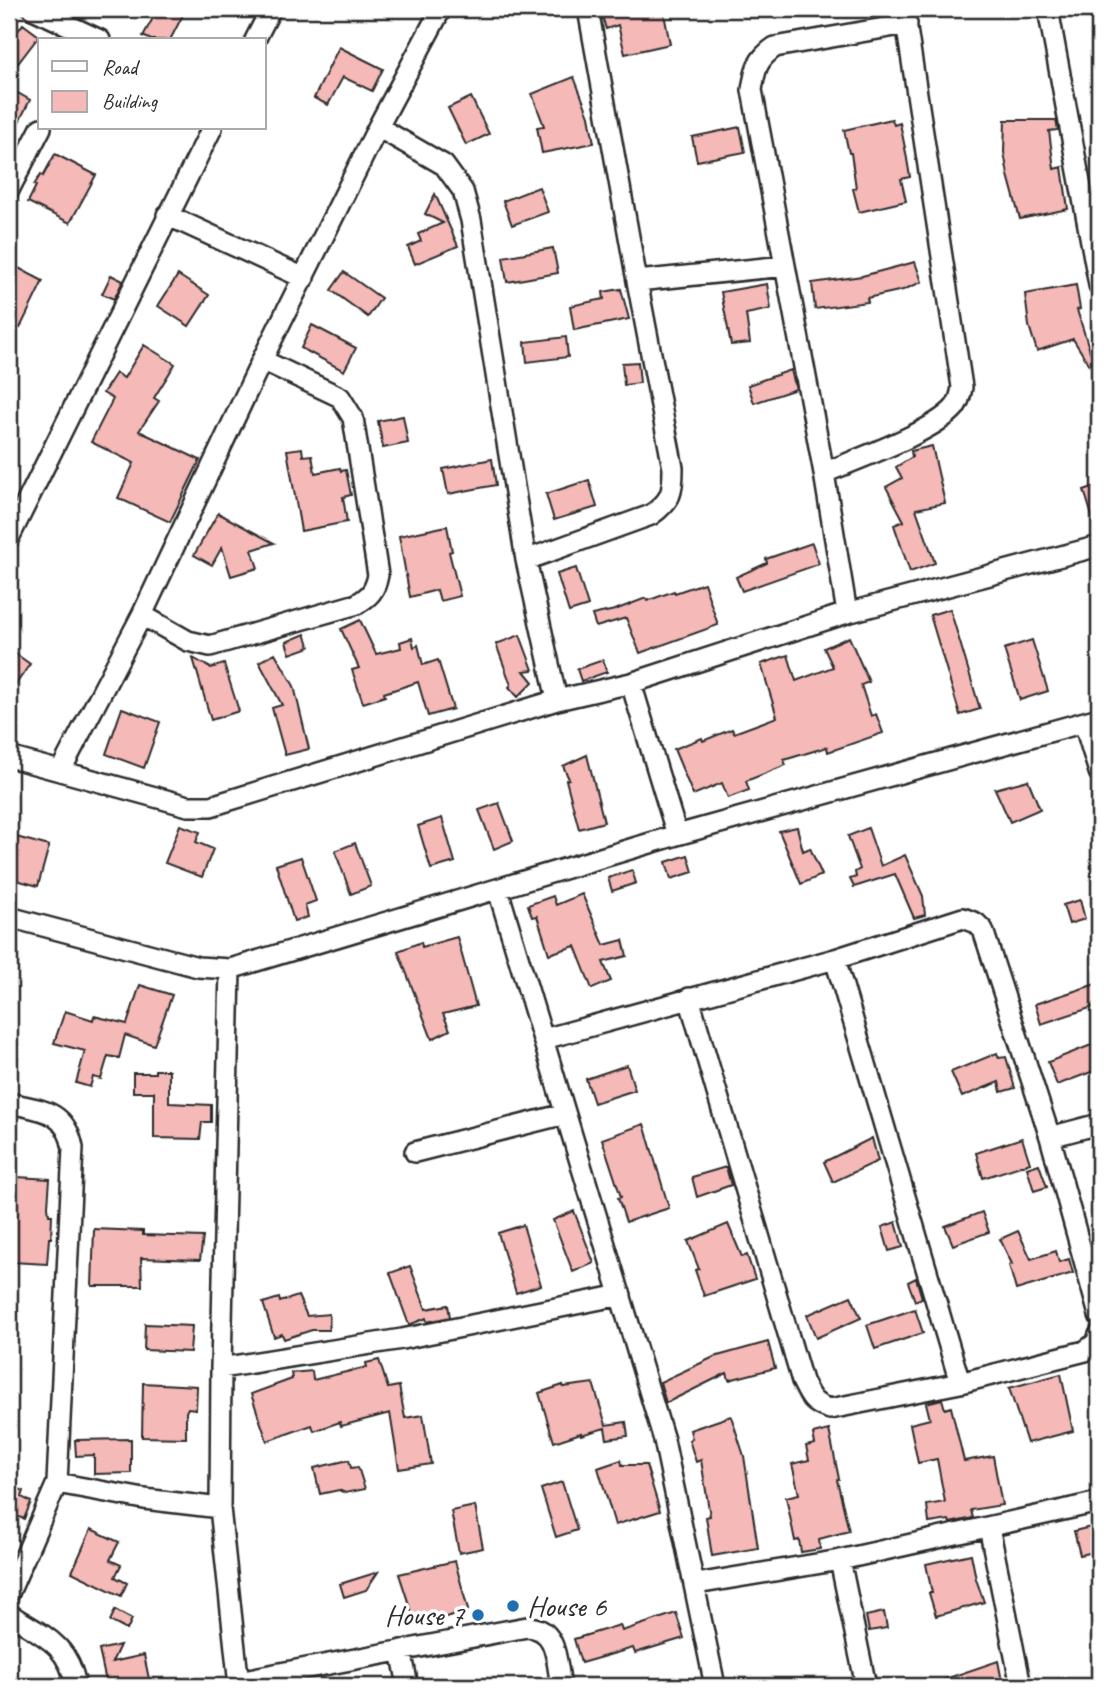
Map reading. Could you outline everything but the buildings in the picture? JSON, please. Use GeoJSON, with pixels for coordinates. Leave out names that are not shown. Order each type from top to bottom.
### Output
{"type":"FeatureCollection","features":[{"type":"Feature","properties":{"kind":"street"},"geometry":{"type":"LineString","coordinates":[[33,9],[91,38]]}},
{"type":"Feature","properties":{"kind":"street"},"geometry":{"type":"LineString","coordinates":[[256,38],[271,9]]}},
{"type":"Feature","properties":{"kind":"street"},"geometry":{"type":"LineString","coordinates":[[61,770],[142,615],[262,360],[378,127],[442,9]]}},
{"type":"Feature","properties":{"kind":"street"},"geometry":{"type":"LineString","coordinates":[[526,560],[651,515],[666,505],[673,488],[673,468],[588,9]]}},
{"type":"Feature","properties":{"kind":"street"},"geometry":{"type":"LineString","coordinates":[[1048,9],[1099,285]]}},
{"type":"Feature","properties":{"kind":"street"},"geometry":{"type":"LineString","coordinates":[[824,473],[935,424],[960,400],[962,387],[905,16],[775,47],[761,56],[754,71],[752,90],[824,473],[846,613]]}},
{"type":"Feature","properties":{"kind":"street"},"geometry":{"type":"LineString","coordinates":[[378,127],[444,165],[463,191],[471,220],[526,560],[557,700]]}},
{"type":"Feature","properties":{"kind":"street"},"geometry":{"type":"LineString","coordinates":[[11,180],[40,130]]}},
{"type":"Feature","properties":{"kind":"street"},"geometry":{"type":"LineString","coordinates":[[9,538],[211,130]]}},
{"type":"Feature","properties":{"kind":"street"},"geometry":{"type":"LineString","coordinates":[[167,215],[304,278]]}},
{"type":"Feature","properties":{"kind":"street"},"geometry":{"type":"LineString","coordinates":[[637,281],[785,266]]}},
{"type":"Feature","properties":{"kind":"street"},"geometry":{"type":"LineString","coordinates":[[142,615],[188,641],[210,646],[357,604],[370,596],[376,586],[378,575],[353,418],[347,406],[340,397],[262,360]]}},
{"type":"Feature","properties":{"kind":"street"},"geometry":{"type":"LineString","coordinates":[[9,757],[188,806],[211,806],[557,700],[631,683],[846,613],[1099,546]]}},
{"type":"Feature","properties":{"kind":"street"},"geometry":{"type":"LineString","coordinates":[[631,683],[677,835]]}},
{"type":"Feature","properties":{"kind":"street"},"geometry":{"type":"LineString","coordinates":[[9,917],[198,967],[230,969],[677,835],[1092,720],[1099,772]]}},
{"type":"Feature","properties":{"kind":"street"},"geometry":{"type":"LineString","coordinates":[[498,890],[664,1440],[696,1584],[715,1686]]}},
{"type":"Feature","properties":{"kind":"street"},"geometry":{"type":"LineString","coordinates":[[544,1039],[835,959],[963,918],[976,923],[983,930],[1051,1136],[1099,1315]]}},
{"type":"Feature","properties":{"kind":"street"},"geometry":{"type":"LineString","coordinates":[[835,959],[960,1383]]}},
{"type":"Feature","properties":{"kind":"street"},"geometry":{"type":"LineString","coordinates":[[230,969],[220,1508],[238,1684],[401,1650],[538,1627],[551,1639],[561,1686]]}},
{"type":"Feature","properties":{"kind":"street"},"geometry":{"type":"LineString","coordinates":[[689,998],[798,1368],[809,1396],[818,1406],[830,1409],[960,1383],[1085,1351],[1096,1343],[1099,1335]]}},
{"type":"Feature","properties":{"kind":"street"},"geometry":{"type":"LineString","coordinates":[[9,1102],[52,1113],[63,1122],[70,1133],[73,1148],[57,1483],[9,1593]]}},
{"type":"Feature","properties":{"kind":"street"},"geometry":{"type":"LineString","coordinates":[[415,1152],[565,1114]]}},
{"type":"Feature","properties":{"kind":"street"},"geometry":{"type":"LineString","coordinates":[[1051,1136],[1099,1124]]}},
{"type":"Feature","properties":{"kind":"street"},"geometry":{"type":"LineString","coordinates":[[221,1368],[402,1339],[621,1295]]}},
{"type":"Feature","properties":{"kind":"street"},"geometry":{"type":"LineString","coordinates":[[57,1483],[144,1499],[220,1508]]}},
{"type":"Feature","properties":{"kind":"street"},"geometry":{"type":"LineString","coordinates":[[696,1584],[840,1560],[1099,1502]]}},
{"type":"Feature","properties":{"kind":"street"},"geometry":{"type":"LineString","coordinates":[[989,1527],[1021,1686]]}},
{"type":"Feature","properties":{"kind":"street"},"geometry":{"type":"LineString","coordinates":[[840,1560],[866,1686]]}},
{"type":"Feature","properties":{"kind":"street"},"geometry":{"type":"LineString","coordinates":[[9,1614],[53,1642],[65,1653],[72,1667],[76,1686]]}},
{"type":"Feature","properties":{"kind":"street"},"geometry":{"type":"LineString","coordinates":[[401,1650],[408,1686]]}},
{"type":"Feature","properties":{"kind":"place","name":"House 6"},"geometry":{"type":"Point","coordinates":[513,1606]}},
{"type":"Feature","properties":{"kind":"place","name":"House 7"},"geometry":{"type":"Point","coordinates":[478,1615]}}]}
